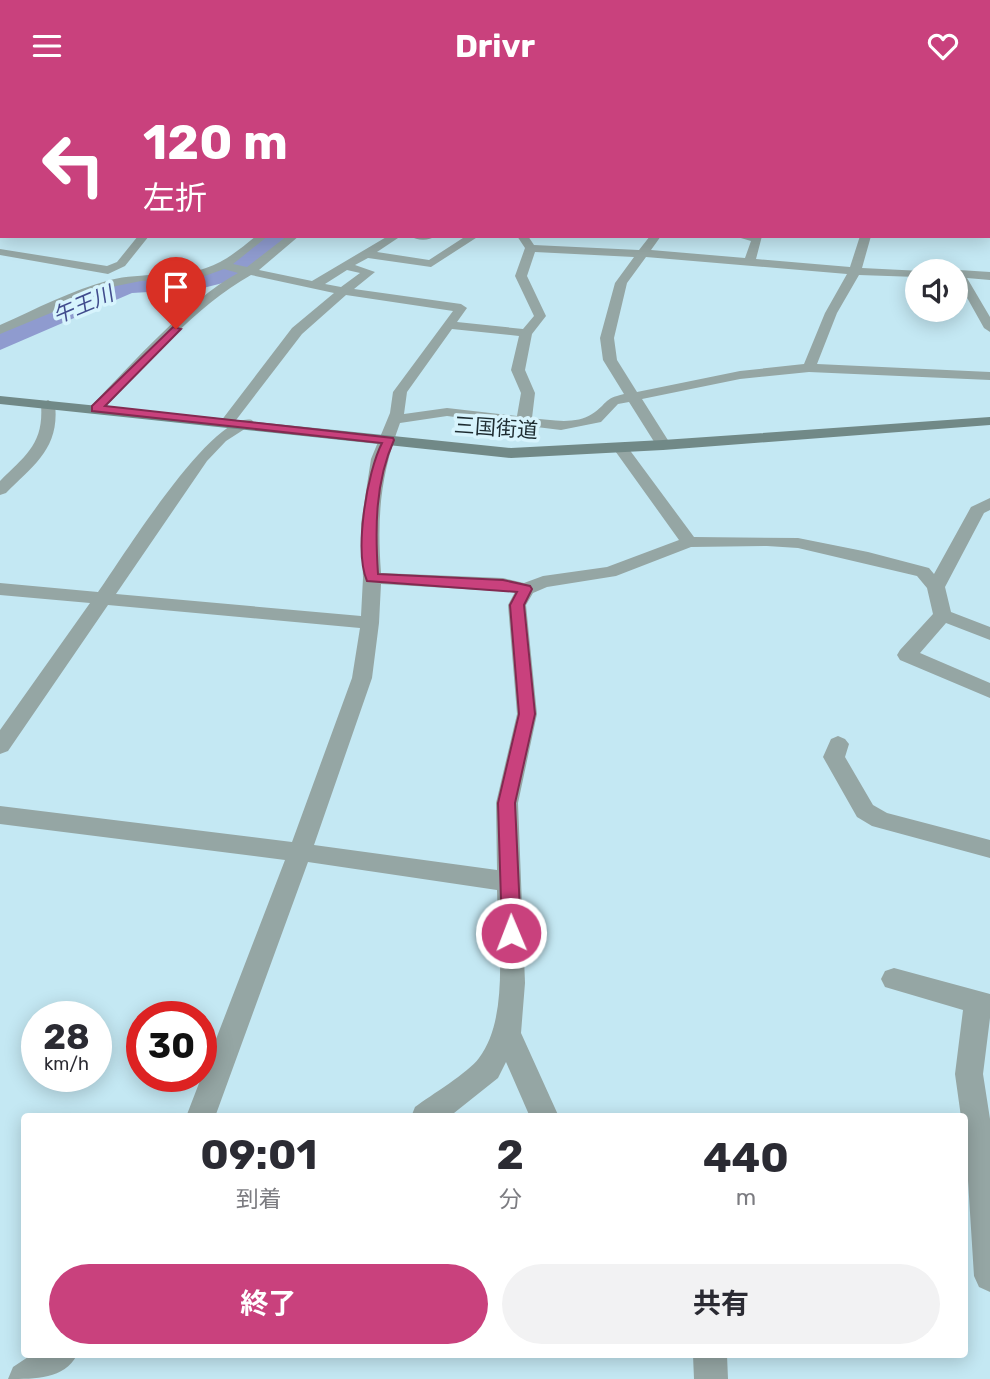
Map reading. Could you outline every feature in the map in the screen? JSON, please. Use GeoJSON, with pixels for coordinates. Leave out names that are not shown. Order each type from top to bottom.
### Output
{"type":"FeatureCollection","features":[{"type":"Feature","properties":{"kind":"street"},"geometry":{"type":"LineString","coordinates":[[108,270],[121,264],[142,238]]}},
{"type":"Feature","properties":{"kind":"street"},"geometry":{"type":"LineString","coordinates":[[0,330],[87,291],[131,278],[189,275],[225,266],[260,238]]}},
{"type":"Feature","properties":{"kind":"street"},"geometry":{"type":"LineString","coordinates":[[96,409],[159,344],[226,284],[250,271],[291,238]]}},
{"type":"Feature","properties":{"kind":"street"},"geometry":{"type":"LineString","coordinates":[[317,283],[391,238]]}},
{"type":"Feature","properties":{"kind":"street"},"geometry":{"type":"LineString","coordinates":[[367,254],[431,264],[471,238]]}},
{"type":"Feature","properties":{"kind":"street"},"geometry":{"type":"LineString","coordinates":[[655,238],[621,283],[607,338],[610,360],[663,445]]}},
{"type":"Feature","properties":{"kind":"street"},"geometry":{"type":"LineString","coordinates":[[749,262],[758,238]]}},
{"type":"Feature","properties":{"kind":"street"},"geometry":{"type":"LineString","coordinates":[[809,368],[832,311],[855,271],[865,238]]}},
{"type":"Feature","properties":{"kind":"street"},"geometry":{"type":"LineString","coordinates":[[524,420],[528,393],[518,370],[526,333],[540,316],[521,276],[524,241],[643,254],[905,273]]}},
{"type":"Feature","properties":{"kind":"street"},"geometry":{"type":"LineString","coordinates":[[0,252],[108,270],[131,278]]}},
{"type":"Feature","properties":{"kind":"street"},"geometry":{"type":"LineString","coordinates":[[202,1113],[362,678],[370,623],[372,578],[369,524],[379,459],[391,430],[400,392],[461,308],[343,291],[317,283],[225,266]]}},
{"type":"Feature","properties":{"kind":"street"},"geometry":{"type":"LineString","coordinates":[[0,745],[201,457],[237,422],[298,331],[369,272],[347,267]]}},
{"type":"Feature","properties":{"kind":"street"},"geometry":{"type":"LineString","coordinates":[[968,275],[990,276]]}},
{"type":"Feature","properties":{"kind":"street"},"geometry":{"type":"LineString","coordinates":[[968,292],[990,328]]}},
{"type":"Feature","properties":{"kind":"street"},"geometry":{"type":"LineString","coordinates":[[448,325],[526,333]]}},
{"type":"Feature","properties":{"kind":"street"},"geometry":{"type":"LineString","coordinates":[[391,430],[447,412],[561,426],[596,419],[612,401],[633,399],[740,375],[809,368],[990,376]]}},
{"type":"Feature","properties":{"kind":"street","name":"三国街道"},"geometry":{"type":"LineString","coordinates":[[0,400],[237,422],[391,430],[510,453],[621,448],[990,421]]}},
{"type":"Feature","properties":{"kind":"street"},"geometry":{"type":"LineString","coordinates":[[0,490],[42,447],[51,423],[48,404]]}},
{"type":"Feature","properties":{"kind":"street"},"geometry":{"type":"LineString","coordinates":[[621,448],[689,542]]}},
{"type":"Feature","properties":{"kind":"street"},"geometry":{"type":"LineString","coordinates":[[936,587],[977,510],[990,503]]}},
{"type":"Feature","properties":{"kind":"street"},"geometry":{"type":"LineString","coordinates":[[372,578],[503,585],[526,589],[543,582],[610,572],[689,542],[798,543],[903,565],[923,572],[936,587],[943,615]]}},
{"type":"Feature","properties":{"kind":"street"},"geometry":{"type":"LineString","coordinates":[[0,589],[370,623]]}},
{"type":"Feature","properties":{"kind":"street"},"geometry":{"type":"LineString","coordinates":[[430,1113],[488,1069],[507,1033],[512,983],[507,803],[527,714],[517,605],[526,589]]}},
{"type":"Feature","properties":{"kind":"street"},"geometry":{"type":"LineString","coordinates":[[943,615],[990,634]]}},
{"type":"Feature","properties":{"kind":"street"},"geometry":{"type":"LineString","coordinates":[[943,615],[907,656],[990,691]]}},
{"type":"Feature","properties":{"kind":"street"},"geometry":{"type":"LineString","coordinates":[[838,744],[834,757],[865,811],[880,820],[990,849]]}},
{"type":"Feature","properties":{"kind":"street"},"geometry":{"type":"LineString","coordinates":[[0,815],[300,852],[511,882]]}},
{"type":"Feature","properties":{"kind":"street"},"geometry":{"type":"LineString","coordinates":[[894,979],[984,1005],[968,1074],[984,1175],[990,1276]]}},
{"type":"Feature","properties":{"kind":"street"},"geometry":{"type":"LineString","coordinates":[[507,1033],[543,1113]]}},
{"type":"Feature","properties":{"kind":"street"},"geometry":{"type":"LineString","coordinates":[[24,1379],[56,1358]]}},
{"type":"Feature","properties":{"kind":"street"},"geometry":{"type":"LineString","coordinates":[[710,1358],[711,1379]]}},
{"type":"Feature","properties":{"kind":"waterway","name":"午王川"},"geometry":{"type":"LineString","coordinates":[[0,341],[77,305],[124,287],[199,281],[222,276],[253,259],[279,238]]}},
{"type":"Feature","properties":{"kind":"route"},"geometry":{"type":"LineString","coordinates":[[176,329],[96,409],[388,440],[379,459],[369,524],[372,578],[503,585],[526,589],[517,605],[527,714],[507,803],[511,933]]}}]}
